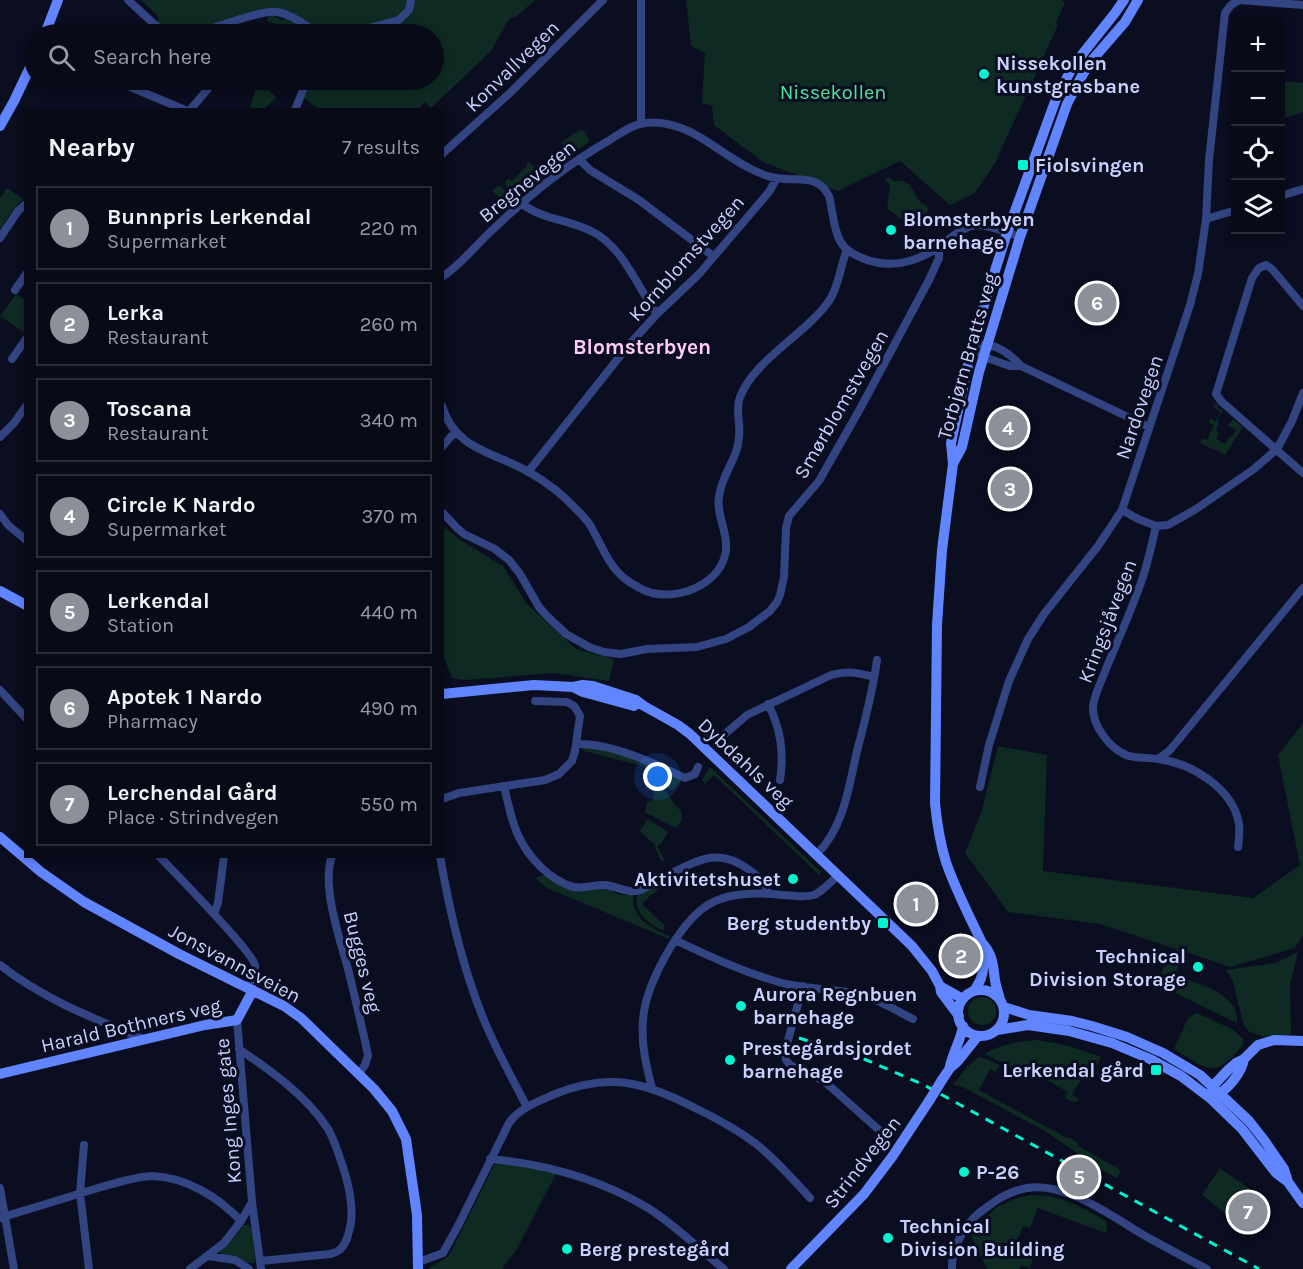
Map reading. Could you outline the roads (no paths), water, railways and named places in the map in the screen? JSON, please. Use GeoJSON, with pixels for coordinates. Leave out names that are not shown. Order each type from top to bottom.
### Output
{"type":"FeatureCollection","features":[{"type":"Feature","properties":{"kind":"main road"},"geometry":{"type":"LineString","coordinates":[[49,24],[58,0]]}},
{"type":"Feature","properties":{"kind":"main road","name":"Torbjørn Bratts veg"},"geometry":{"type":"LineString","coordinates":[[1002,1004],[988,950],[982,943],[946,863],[935,802],[937,624],[943,540],[953,464],[951,443],[979,321],[1007,233],[1052,109],[1065,81],[1084,52],[1124,0]]}},
{"type":"Feature","properties":{"kind":"main road","name":"Torbjørn Bratts veg"},"geometry":{"type":"LineString","coordinates":[[953,464],[962,447],[987,345],[1020,237],[1067,104],[1088,67],[1125,22],[1138,0]]}},
{"type":"Feature","properties":{"kind":"main road"},"geometry":{"type":"LineString","coordinates":[[0,126],[24,79]]}},
{"type":"Feature","properties":{"kind":"main road"},"geometry":{"type":"LineString","coordinates":[[0,591],[24,604]]}},
{"type":"Feature","properties":{"kind":"main road","name":"Dybdahls veg"},"geometry":{"type":"LineString","coordinates":[[444,694],[534,685],[573,687],[634,706],[644,706],[665,717],[690,734],[912,946],[932,971],[941,992],[961,1021]]}},
{"type":"Feature","properties":{"kind":"main road","name":"Jonsvannsveien"},"geometry":{"type":"LineString","coordinates":[[0,837],[24,857]]}},
{"type":"Feature","properties":{"kind":"main road","name":"Jonsvannsveien"},"geometry":{"type":"LineString","coordinates":[[25,858],[84,902],[179,954],[284,1006],[301,1018],[374,1089],[392,1111],[406,1139],[417,1215],[418,1265]]}},
{"type":"Feature","properties":{"kind":"main road","name":"Torbjørn Bratts veg"},"geometry":{"type":"LineString","coordinates":[[974,992],[983,973],[982,943]]}},
{"type":"Feature","properties":{"kind":"main road","name":"Dybdahls veg"},"geometry":{"type":"LineString","coordinates":[[940,986],[963,999]]}},
{"type":"Feature","properties":{"kind":"main road","name":"Harald Bothners veg"},"geometry":{"type":"LineString","coordinates":[[0,1074],[215,1023],[237,1020],[251,988]]}},
{"type":"Feature","properties":{"kind":"main road"},"geometry":{"type":"LineString","coordinates":[[1002,1004],[1004,1019],[997,1030],[991,1034],[978,1036],[971,1034],[961,1021],[960,1004],[963,999],[974,992],[988,991],[995,995],[1002,1004],[1029,1015],[1072,1021],[1127,1037],[1163,1053],[1200,1075],[1217,1090],[1228,1108],[1264,1140],[1284,1168],[1288,1182],[1303,1203]]}},
{"type":"Feature","properties":{"kind":"main road","name":"Strindvegen"},"geometry":{"type":"LineString","coordinates":[[950,1068],[951,1058],[962,1034],[961,1021]]}},
{"type":"Feature","properties":{"kind":"main road"},"geometry":{"type":"LineString","coordinates":[[997,1030],[1028,1025],[1069,1031],[1112,1043],[1150,1059],[1181,1076],[1210,1098],[1228,1108]]}},
{"type":"Feature","properties":{"kind":"main road","name":"Strindvegen"},"geometry":{"type":"LineString","coordinates":[[791,1269],[864,1194],[892,1157],[950,1068],[978,1036]]}},
{"type":"Feature","properties":{"kind":"main road"},"geometry":{"type":"LineString","coordinates":[[1210,1098],[1236,1063],[1244,1059],[1254,1048],[1274,1040],[1303,1041]]}},
{"type":"Feature","properties":{"kind":"street"},"geometry":{"type":"LineString","coordinates":[[128,0],[153,24]]}},
{"type":"Feature","properties":{"kind":"street"},"geometry":{"type":"LineString","coordinates":[[384,24],[399,20],[409,10],[411,0]]}},
{"type":"Feature","properties":{"kind":"street","name":"Konvallvegen"},"geometry":{"type":"LineString","coordinates":[[444,152],[510,93],[603,0]]}},
{"type":"Feature","properties":{"kind":"street"},"geometry":{"type":"LineString","coordinates":[[641,0],[641,124],[658,122],[686,129],[751,169],[777,178],[815,182],[823,187],[831,202],[840,241],[847,250],[870,261],[881,264],[899,264],[916,260],[959,232],[973,226],[984,226],[1020,237]]}},
{"type":"Feature","properties":{"kind":"street","name":"Nardovegen"},"geometry":{"type":"LineString","coordinates":[[980,787],[989,745],[1009,681],[1028,639],[1044,614],[1098,546],[1122,510],[1190,305],[1198,274],[1206,219],[1209,160],[1225,13],[1239,0],[1303,5]]}},
{"type":"Feature","properties":{"kind":"street"},"geometry":{"type":"LineString","coordinates":[[227,24],[277,12],[302,24]]}},
{"type":"Feature","properties":{"kind":"street"},"geometry":{"type":"LineString","coordinates":[[138,90],[180,108]]}},
{"type":"Feature","properties":{"kind":"street"},"geometry":{"type":"LineString","coordinates":[[192,108],[207,90]]}},
{"type":"Feature","properties":{"kind":"street"},"geometry":{"type":"LineString","coordinates":[[296,108],[303,90]]}},
{"type":"Feature","properties":{"kind":"street","name":"Bregnevegen"},"geometry":{"type":"LineString","coordinates":[[444,276],[551,179],[627,129],[641,124]]}},
{"type":"Feature","properties":{"kind":"street"},"geometry":{"type":"LineString","coordinates":[[579,159],[590,170],[639,200],[713,256]]}},
{"type":"Feature","properties":{"kind":"street","name":"Kornblomstvegen"},"geometry":{"type":"LineString","coordinates":[[528,471],[628,346],[657,314],[699,274],[769,192],[777,178]]}},
{"type":"Feature","properties":{"kind":"street"},"geometry":{"type":"LineString","coordinates":[[1285,195],[1303,189]]}},
{"type":"Feature","properties":{"kind":"street"},"geometry":{"type":"LineString","coordinates":[[522,204],[535,212],[586,228],[607,241],[621,258],[657,314]]}},
{"type":"Feature","properties":{"kind":"street"},"geometry":{"type":"LineString","coordinates":[[0,238],[24,206]]}},
{"type":"Feature","properties":{"kind":"street"},"geometry":{"type":"LineString","coordinates":[[1206,219],[1231,212]]}},
{"type":"Feature","properties":{"kind":"street","name":"Smørblomstvegen"},"geometry":{"type":"LineString","coordinates":[[444,514],[464,534],[495,549],[509,560],[546,615],[566,634],[589,647],[621,654],[647,649],[697,647],[726,639],[749,627],[770,611],[780,595],[784,581],[786,528],[789,516],[819,481],[861,408],[929,280],[939,258],[939,247]]}},
{"type":"Feature","properties":{"kind":"street"},"geometry":{"type":"LineString","coordinates":[[444,411],[455,432],[468,442],[528,471],[569,502],[584,518],[612,566],[632,584],[652,593],[670,594],[687,591],[713,577],[725,552],[726,542],[718,497],[740,437],[737,408],[740,397],[748,382],[758,371],[831,299],[847,250]]}},
{"type":"Feature","properties":{"kind":"street"},"geometry":{"type":"LineString","coordinates":[[1303,306],[1272,269],[1266,265],[1259,268],[1252,278],[1216,394],[1218,399],[1303,472]]}},
{"type":"Feature","properties":{"kind":"street"},"geometry":{"type":"LineString","coordinates":[[15,290],[24,277]]}},
{"type":"Feature","properties":{"kind":"street"},"geometry":{"type":"LineString","coordinates":[[12,359],[24,342]]}},
{"type":"Feature","properties":{"kind":"street"},"geometry":{"type":"LineString","coordinates":[[973,346],[987,345],[1000,350],[1014,358],[1021,366],[1149,427]]}},
{"type":"Feature","properties":{"kind":"street"},"geometry":{"type":"LineString","coordinates":[[973,346],[984,357],[1010,366],[1021,366]]}},
{"type":"Feature","properties":{"kind":"street"},"geometry":{"type":"LineString","coordinates":[[1122,510],[1156,526],[1168,525],[1196,509],[1254,469],[1277,449],[1292,422],[1303,393]]}},
{"type":"Feature","properties":{"kind":"street"},"geometry":{"type":"LineString","coordinates":[[0,437],[24,409]]}},
{"type":"Feature","properties":{"kind":"street"},"geometry":{"type":"LineString","coordinates":[[444,445],[455,432]]}},
{"type":"Feature","properties":{"kind":"street"},"geometry":{"type":"LineString","coordinates":[[0,514],[8,525],[24,538]]}},
{"type":"Feature","properties":{"kind":"street","name":"Kringsjåvegen"},"geometry":{"type":"LineString","coordinates":[[1156,526],[1140,587],[1098,688],[1093,708],[1098,728],[1110,744],[1126,754],[1145,759],[1158,759],[1190,768],[1204,776],[1218,788],[1236,814],[1240,832],[1238,847]]}},
{"type":"Feature","properties":{"kind":"street"},"geometry":{"type":"LineString","coordinates":[[1158,759],[1175,744],[1303,588]]}},
{"type":"Feature","properties":{"kind":"street"},"geometry":{"type":"LineString","coordinates":[[817,854],[832,834],[843,808],[877,660]]}},
{"type":"Feature","properties":{"kind":"street","name":"Dybdahls veg"},"geometry":{"type":"LineString","coordinates":[[718,740],[747,715],[840,672],[854,672],[874,677]]}},
{"type":"Feature","properties":{"kind":"street"},"geometry":{"type":"LineString","coordinates":[[0,690],[24,716]]}},
{"type":"Feature","properties":{"kind":"street"},"geometry":{"type":"LineString","coordinates":[[444,798],[545,780],[559,774],[572,761],[577,744],[580,716],[567,702],[535,701]]}},
{"type":"Feature","properties":{"kind":"street","name":"Dybdahls veg"},"geometry":{"type":"LineString","coordinates":[[768,704],[777,723],[781,739],[780,780]]}},
{"type":"Feature","properties":{"kind":"street"},"geometry":{"type":"LineString","coordinates":[[577,744],[632,755],[655,763],[685,778],[695,774],[698,767]]}},
{"type":"Feature","properties":{"kind":"street"},"geometry":{"type":"LineString","coordinates":[[504,786],[515,827],[523,844],[529,854],[561,882],[577,888],[609,885],[636,892],[697,861],[717,857],[734,860],[752,871],[764,883],[768,894]]}},
{"type":"Feature","properties":{"kind":"street"},"geometry":{"type":"LineString","coordinates":[[161,858],[250,955],[255,963],[251,988]]}},
{"type":"Feature","properties":{"kind":"street"},"geometry":{"type":"LineString","coordinates":[[214,914],[218,903],[224,858]]}},
{"type":"Feature","properties":{"kind":"street","name":"Bugges veg"},"geometry":{"type":"LineString","coordinates":[[331,858],[327,877],[334,917],[368,1055],[359,1074]]}},
{"type":"Feature","properties":{"kind":"street"},"geometry":{"type":"LineString","coordinates":[[440,858],[451,914],[470,982],[487,1026],[527,1107]]}},
{"type":"Feature","properties":{"kind":"street"},"geometry":{"type":"LineString","coordinates":[[652,1088],[642,1044],[645,1002],[657,973],[675,940],[689,921],[708,904],[733,895],[813,895],[839,875]]}},
{"type":"Feature","properties":{"kind":"street"},"geometry":{"type":"LineString","coordinates":[[675,940],[754,974],[789,985],[856,994],[875,1000],[914,1019]]}},
{"type":"Feature","properties":{"kind":"street"},"geometry":{"type":"LineString","coordinates":[[0,966],[50,998],[143,1040]]}},
{"type":"Feature","properties":{"kind":"street"},"geometry":{"type":"LineString","coordinates":[[802,986],[785,1051],[786,1060],[790,1065],[816,1076],[832,1088],[879,1130]]}},
{"type":"Feature","properties":{"kind":"street","name":"Kong Inges gate"},"geometry":{"type":"LineString","coordinates":[[190,1269],[224,1243],[242,1221],[252,1202],[237,1020]]}},
{"type":"Feature","properties":{"kind":"street"},"geometry":{"type":"LineString","coordinates":[[239,1049],[266,1068],[306,1103],[329,1131],[349,1190],[352,1210],[346,1242],[338,1252],[261,1265],[252,1202]]}},
{"type":"Feature","properties":{"kind":"street"},"geometry":{"type":"LineString","coordinates":[[418,1265],[443,1253],[511,1120],[527,1107],[561,1092],[592,1083],[623,1082],[652,1088],[719,1120],[756,1144],[783,1168],[810,1198]]}},
{"type":"Feature","properties":{"kind":"street"},"geometry":{"type":"LineString","coordinates":[[84,1145],[80,1193],[89,1269]]}},
{"type":"Feature","properties":{"kind":"street"},"geometry":{"type":"LineString","coordinates":[[490,1159],[545,1167],[602,1184],[649,1209],[724,1269]]}},
{"type":"Feature","properties":{"kind":"street"},"geometry":{"type":"LineString","coordinates":[[2,1217],[116,1183],[151,1176],[178,1180],[204,1190],[242,1221]]}},
{"type":"Feature","properties":{"kind":"street"},"geometry":{"type":"LineString","coordinates":[[952,1269],[954,1254],[961,1235],[974,1217],[999,1197],[1029,1187],[1055,1189],[1082,1199],[1207,1269]]}},
{"type":"Feature","properties":{"kind":"street"},"geometry":{"type":"LineString","coordinates":[[0,1188],[2,1217],[14,1269]]}},
{"type":"Feature","properties":{"kind":"street"},"geometry":{"type":"LineString","coordinates":[[208,1256],[235,1260],[249,1269]]}},
{"type":"Feature","properties":{"kind":"railway"},"geometry":{"type":"LineString","coordinates":[[799,1038],[864,1059],[924,1085],[1259,1269]]}},
{"type":"Feature","properties":{"kind":"place","name":"Nissekollen kunstgrasbane"},"geometry":{"type":"Point","coordinates":[984,74]}},
{"type":"Feature","properties":{"kind":"place","name":"Fiolsvingen"},"geometry":{"type":"Point","coordinates":[1023,165]}},
{"type":"Feature","properties":{"kind":"place","name":"Blomsterbyen barnehage"},"geometry":{"type":"Point","coordinates":[891,230]}},
{"type":"Feature","properties":{"kind":"place","name":"Apotek 1 Nardo"},"geometry":{"type":"Point","coordinates":[1097,303]}},
{"type":"Feature","properties":{"kind":"place","name":"Circle K Nardo"},"geometry":{"type":"Point","coordinates":[1008,428]}},
{"type":"Feature","properties":{"kind":"place","name":"Toscana"},"geometry":{"type":"Point","coordinates":[1010,489]}},
{"type":"Feature","properties":{"kind":"place","name":"Aktivitetshuset"},"geometry":{"type":"Point","coordinates":[793,879]}},
{"type":"Feature","properties":{"kind":"place","name":"Bunnpris Lerkendal"},"geometry":{"type":"Point","coordinates":[916,904]}},
{"type":"Feature","properties":{"kind":"place","name":"Berg studentby"},"geometry":{"type":"Point","coordinates":[883,923]}},
{"type":"Feature","properties":{"kind":"place","name":"Lerka"},"geometry":{"type":"Point","coordinates":[961,956]}},
{"type":"Feature","properties":{"kind":"place","name":"Technical Division Storage"},"geometry":{"type":"Point","coordinates":[1198,967]}},
{"type":"Feature","properties":{"kind":"place","name":"Aurora Regnbuen barnehage"},"geometry":{"type":"Point","coordinates":[741,1006]}},
{"type":"Feature","properties":{"kind":"place","name":"Prestegårdsjordet barnehage"},"geometry":{"type":"Point","coordinates":[730,1060]}},
{"type":"Feature","properties":{"kind":"place","name":"Lerkendal gård"},"geometry":{"type":"Point","coordinates":[1156,1070]}},
{"type":"Feature","properties":{"kind":"place","name":"P-26"},"geometry":{"type":"Point","coordinates":[964,1172]}},
{"type":"Feature","properties":{"kind":"place","name":"Lerkendal"},"geometry":{"type":"Point","coordinates":[1079,1177]}},
{"type":"Feature","properties":{"kind":"place","name":"Lerchendal Gård"},"geometry":{"type":"Point","coordinates":[1248,1212]}},
{"type":"Feature","properties":{"kind":"place","name":"Technical Division Building"},"geometry":{"type":"Point","coordinates":[888,1238]}},
{"type":"Feature","properties":{"kind":"place","name":"Berg prestegård"},"geometry":{"type":"Point","coordinates":[567,1249]}},
{"type":"Feature","properties":{"kind":"district","name":"Blomsterbyen"},"geometry":{"type":"Point","coordinates":[642,347]}},
{"type":"Feature","properties":{"kind":"park label","name":"Nissekollen"},"geometry":{"type":"Point","coordinates":[833,92]}}]}
